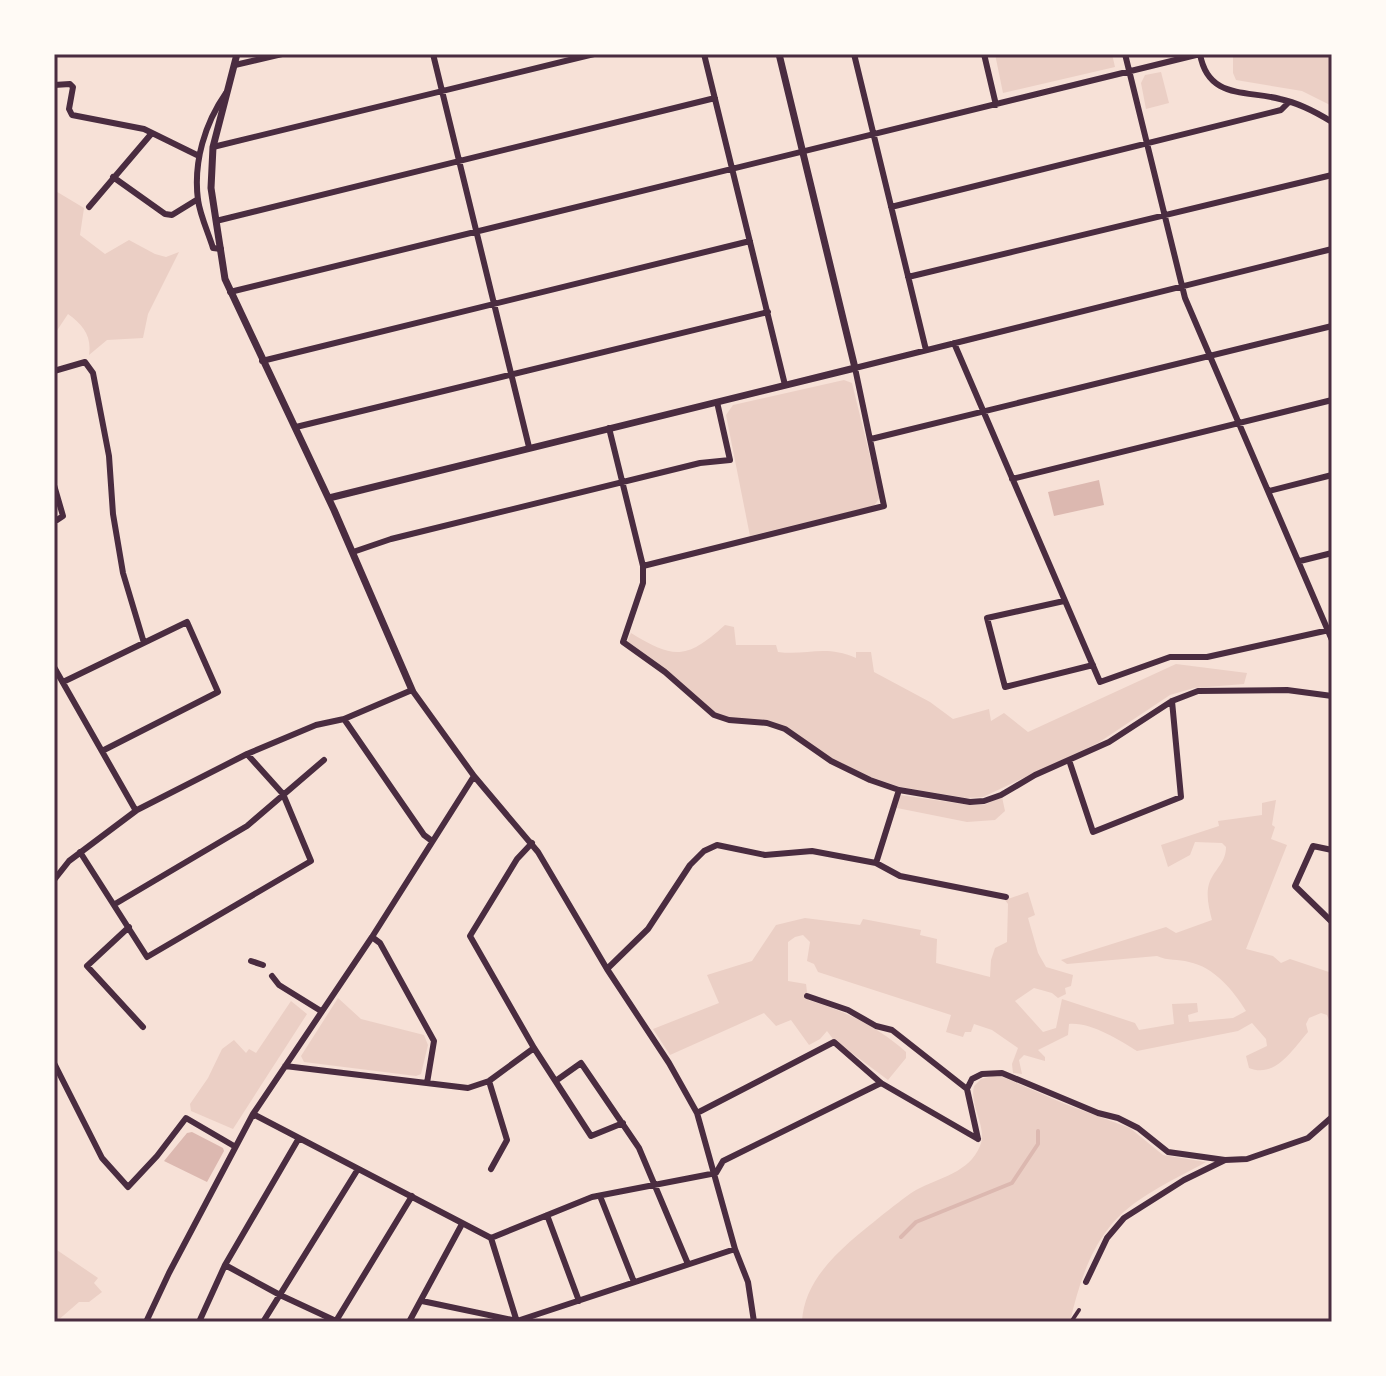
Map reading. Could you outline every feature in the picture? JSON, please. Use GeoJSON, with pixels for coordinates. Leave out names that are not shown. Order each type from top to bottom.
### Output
{"type":"FeatureCollection","features":[{"type":"Feature","properties":{"kind":"street"},"geometry":{"type":"LineString","coordinates":[[237,54],[213,147],[211,188],[225,279],[230,292],[329,498],[412,690],[474,776],[532,843],[697,1113],[735,1249],[748,1282],[754,1322]]}},
{"type":"Feature","properties":{"kind":"street"},"geometry":{"type":"LineString","coordinates":[[235,65],[282,54]]}},
{"type":"Feature","properties":{"kind":"street"},"geometry":{"type":"LineString","coordinates":[[433,54],[529,447]]}},
{"type":"Feature","properties":{"kind":"street"},"geometry":{"type":"LineString","coordinates":[[213,147],[594,54]]}},
{"type":"Feature","properties":{"kind":"street"},"geometry":{"type":"LineString","coordinates":[[704,54],[785,385]]}},
{"type":"Feature","properties":{"kind":"street"},"geometry":{"type":"LineString","coordinates":[[643,566],[884,506],[855,368],[779,54]]}},
{"type":"Feature","properties":{"kind":"street"},"geometry":{"type":"LineString","coordinates":[[854,54],[926,350]]}},
{"type":"Feature","properties":{"kind":"street"},"geometry":{"type":"LineString","coordinates":[[984,54],[996,105]]}},
{"type":"Feature","properties":{"kind":"street"},"geometry":{"type":"LineString","coordinates":[[1125,54],[1182,286],[1332,640]]}},
{"type":"Feature","properties":{"kind":"street"},"geometry":{"type":"LineString","coordinates":[[230,292],[1200,54],[1202,66],[1216,85],[1289,102],[1332,122]]}},
{"type":"Feature","properties":{"kind":"street"},"geometry":{"type":"LineString","coordinates":[[54,85],[70,84],[73,87],[69,109],[72,115],[144,129],[199,156]]}},
{"type":"Feature","properties":{"kind":"street"},"geometry":{"type":"LineString","coordinates":[[221,249],[213,248],[198,199],[199,156],[213,112],[228,90]]}},
{"type":"Feature","properties":{"kind":"street"},"geometry":{"type":"LineString","coordinates":[[216,221],[715,98]]}},
{"type":"Feature","properties":{"kind":"street"},"geometry":{"type":"LineString","coordinates":[[891,207],[1281,110],[1289,102]]}},
{"type":"Feature","properties":{"kind":"street"},"geometry":{"type":"LineString","coordinates":[[89,207],[152,133]]}},
{"type":"Feature","properties":{"kind":"street"},"geometry":{"type":"LineString","coordinates":[[908,277],[1332,175]]}},
{"type":"Feature","properties":{"kind":"street"},"geometry":{"type":"LineString","coordinates":[[113,177],[165,214],[172,215],[198,199]]}},
{"type":"Feature","properties":{"kind":"street"},"geometry":{"type":"LineString","coordinates":[[262,361],[750,241]]}},
{"type":"Feature","properties":{"kind":"street"},"geometry":{"type":"LineString","coordinates":[[329,498],[1332,249]]}},
{"type":"Feature","properties":{"kind":"street"},"geometry":{"type":"LineString","coordinates":[[296,427],[768,312]]}},
{"type":"Feature","properties":{"kind":"street"},"geometry":{"type":"LineString","coordinates":[[871,439],[1332,326]]}},
{"type":"Feature","properties":{"kind":"street"},"geometry":{"type":"LineString","coordinates":[[954,343],[1100,682],[1170,657],[1207,657],[1330,630]]}},
{"type":"Feature","properties":{"kind":"street"},"geometry":{"type":"LineString","coordinates":[[54,371],[85,362],[93,373],[109,456],[113,514],[123,573],[144,643]]}},
{"type":"Feature","properties":{"kind":"street"},"geometry":{"type":"LineString","coordinates":[[1012,479],[1332,400]]}},
{"type":"Feature","properties":{"kind":"street"},"geometry":{"type":"LineString","coordinates":[[353,552],[391,539],[700,463],[730,460],[717,402]]}},
{"type":"Feature","properties":{"kind":"street"},"geometry":{"type":"LineString","coordinates":[[609,428],[643,566],[643,583],[623,642],[665,672],[714,715],[729,720],[767,723],[785,729],[846,770],[899,790],[970,802],[984,801],[1109,742],[1172,701],[1198,691],[1287,690],[1332,696]]}},
{"type":"Feature","properties":{"kind":"street"},"geometry":{"type":"LineString","coordinates":[[1269,491],[1332,475]]}},
{"type":"Feature","properties":{"kind":"street"},"geometry":{"type":"LineString","coordinates":[[54,485],[63,516],[54,519]]}},
{"type":"Feature","properties":{"kind":"street"},"geometry":{"type":"LineString","coordinates":[[1300,561],[1332,553]]}},
{"type":"Feature","properties":{"kind":"street"},"geometry":{"type":"LineString","coordinates":[[1064,601],[987,618],[1005,687],[1093,665]]}},
{"type":"Feature","properties":{"kind":"street"},"geometry":{"type":"LineString","coordinates":[[63,682],[187,622],[218,692],[102,751]]}},
{"type":"Feature","properties":{"kind":"street"},"geometry":{"type":"LineString","coordinates":[[54,667],[136,811]]}},
{"type":"Feature","properties":{"kind":"street"},"geometry":{"type":"LineString","coordinates":[[54,880],[80,852],[136,811],[247,754],[316,725],[344,719],[412,690]]}},
{"type":"Feature","properties":{"kind":"street"},"geometry":{"type":"LineString","coordinates":[[1069,760],[1093,832],[1181,797],[1172,701]]}},
{"type":"Feature","properties":{"kind":"street"},"geometry":{"type":"LineString","coordinates":[[344,719],[424,835],[432,841]]}},
{"type":"Feature","properties":{"kind":"street"},"geometry":{"type":"LineString","coordinates":[[80,852],[147,957],[311,861],[283,794],[247,754]]}},
{"type":"Feature","properties":{"kind":"street"},"geometry":{"type":"LineString","coordinates":[[115,904],[247,826],[324,760]]}},
{"type":"Feature","properties":{"kind":"street"},"geometry":{"type":"LineString","coordinates":[[146,1322],[253,1114],[372,937],[474,776]]}},
{"type":"Feature","properties":{"kind":"street"},"geometry":{"type":"LineString","coordinates":[[876,863],[899,790]]}},
{"type":"Feature","properties":{"kind":"street"},"geometry":{"type":"LineString","coordinates":[[532,843],[517,859],[470,936],[534,1048],[591,1136],[623,1123]]}},
{"type":"Feature","properties":{"kind":"street"},"geometry":{"type":"LineString","coordinates":[[607,969],[648,929],[690,865],[704,851],[717,845],[765,855],[812,851],[876,863],[900,876],[1006,897]]}},
{"type":"Feature","properties":{"kind":"street"},"geometry":{"type":"LineString","coordinates":[[1332,850],[1313,846],[1295,886],[1332,922]]}},
{"type":"Feature","properties":{"kind":"street"},"geometry":{"type":"LineString","coordinates":[[129,927],[87,966],[143,1027]]}},
{"type":"Feature","properties":{"kind":"street"},"geometry":{"type":"LineString","coordinates":[[372,937],[380,943],[434,1041],[427,1083]]}},
{"type":"Feature","properties":{"kind":"street"},"geometry":{"type":"LineString","coordinates":[[251,961],[263,965]]}},
{"type":"Feature","properties":{"kind":"street"},"geometry":{"type":"LineString","coordinates":[[272,976],[279,985],[321,1011]]}},
{"type":"Feature","properties":{"kind":"street"},"geometry":{"type":"LineString","coordinates":[[807,996],[892,1030],[967,1089]]}},
{"type":"Feature","properties":{"kind":"street"},"geometry":{"type":"LineString","coordinates":[[697,1113],[834,1042],[881,1083],[978,1139],[967,1089],[972,1079],[982,1074],[1002,1073],[1098,1113],[1118,1118],[1138,1128],[1168,1152],[1225,1160],[1247,1159],[1308,1138],[1332,1117]]}},
{"type":"Feature","properties":{"kind":"street"},"geometry":{"type":"LineString","coordinates":[[285,1066],[468,1088],[489,1081],[534,1048]]}},
{"type":"Feature","properties":{"kind":"street"},"geometry":{"type":"LineString","coordinates":[[54,1063],[57,1076],[102,1158],[128,1187],[186,1118],[234,1146]]}},
{"type":"Feature","properties":{"kind":"street"},"geometry":{"type":"LineString","coordinates":[[557,1080],[581,1063],[639,1148],[688,1264]]}},
{"type":"Feature","properties":{"kind":"street"},"geometry":{"type":"LineString","coordinates":[[489,1081],[507,1140],[491,1169]]}},
{"type":"Feature","properties":{"kind":"street"},"geometry":{"type":"LineString","coordinates":[[491,1238],[600,1196],[716,1173],[723,1161],[881,1083]]}},
{"type":"Feature","properties":{"kind":"street"},"geometry":{"type":"LineString","coordinates":[[253,1114],[491,1238],[517,1322]]}},
{"type":"Feature","properties":{"kind":"street"},"geometry":{"type":"LineString","coordinates":[[199,1322],[225,1265],[299,1138]]}},
{"type":"Feature","properties":{"kind":"street"},"geometry":{"type":"LineString","coordinates":[[1086,1282],[1107,1238],[1124,1218],[1184,1180],[1225,1160]]}},
{"type":"Feature","properties":{"kind":"street"},"geometry":{"type":"LineString","coordinates":[[263,1322],[358,1169]]}},
{"type":"Feature","properties":{"kind":"street"},"geometry":{"type":"LineString","coordinates":[[225,1265],[336,1321],[412,1196]]}},
{"type":"Feature","properties":{"kind":"street"},"geometry":{"type":"LineString","coordinates":[[600,1196],[634,1282]]}},
{"type":"Feature","properties":{"kind":"street"},"geometry":{"type":"LineString","coordinates":[[547,1215],[579,1301]]}},
{"type":"Feature","properties":{"kind":"street"},"geometry":{"type":"LineString","coordinates":[[409,1322],[462,1224]]}},
{"type":"Feature","properties":{"kind":"street"},"geometry":{"type":"LineString","coordinates":[[422,1301],[517,1322],[735,1249]]}},
{"type":"Feature","properties":{"kind":"street"},"geometry":{"type":"LineString","coordinates":[[1071,1322],[1079,1310]]}},
{"type":"Feature","properties":{"kind":"shaded area"},"geometry":{"type":"Polygon","coordinates":[[[995,54],[1112,54],[1115,67],[1003,93],[995,54]]]}},
{"type":"Feature","properties":{"kind":"shaded area"},"geometry":{"type":"Polygon","coordinates":[[[1233,54],[1332,54],[1332,106],[1302,91],[1236,80],[1233,54]]]}},
{"type":"Feature","properties":{"kind":"shaded area"},"geometry":{"type":"Polygon","coordinates":[[[1161,72],[1169,103],[1146,109],[1141,83],[1145,75],[1161,72]]]}},
{"type":"Feature","properties":{"kind":"shaded area"},"geometry":{"type":"Polygon","coordinates":[[[54,190],[84,208],[80,235],[105,254],[129,240],[166,257],[179,252],[148,314],[143,338],[107,340],[89,355],[85,332],[68,314],[54,335],[54,190]]]}},
{"type":"Feature","properties":{"kind":"shaded area"},"geometry":{"type":"Polygon","coordinates":[[[844,380],[852,383],[880,497],[874,506],[750,536],[726,415],[733,405],[844,380]]]}},
{"type":"Feature","properties":{"kind":"shaded area"},"geometry":{"type":"Polygon","coordinates":[[[1099,480],[1104,505],[1054,516],[1048,492],[1099,480]]]}},
{"type":"Feature","properties":{"kind":"shaded area"},"geometry":{"type":"Polygon","coordinates":[[[725,625],[734,627],[736,645],[776,645],[778,652],[825,651],[856,658],[856,652],[871,652],[874,672],[930,702],[953,719],[989,709],[991,721],[1004,713],[1028,732],[1176,664],[1247,673],[1244,684],[1194,688],[1170,695],[1098,743],[983,797],[966,798],[900,787],[831,758],[785,727],[715,713],[627,642],[631,633],[659,648],[680,652],[700,644],[725,625]]]}},
{"type":"Feature","properties":{"kind":"shaded area"},"geometry":{"type":"Polygon","coordinates":[[[900,795],[970,805],[984,805],[1002,797],[1005,811],[995,820],[967,822],[897,808],[900,795]]]}},
{"type":"Feature","properties":{"kind":"shaded area"},"geometry":{"type":"Polygon","coordinates":[[[1276,800],[1272,825],[1275,827],[1271,839],[1287,845],[1246,949],[1273,956],[1281,963],[1290,959],[1332,973],[1332,1027],[1327,1015],[1321,1013],[1309,1018],[1306,1024],[1308,1032],[1290,1054],[1267,1069],[1249,1068],[1246,1056],[1267,1046],[1266,1039],[1252,1023],[1238,1031],[1137,1051],[1095,1029],[1069,1024],[1068,1035],[1038,1050],[1045,1061],[1024,1055],[1019,1060],[1022,1074],[1013,1073],[1012,1064],[1018,1048],[992,1030],[974,1024],[971,1032],[965,1032],[963,1037],[946,1032],[951,1015],[818,972],[814,964],[807,961],[810,942],[803,935],[788,942],[788,981],[806,984],[808,1000],[860,1020],[906,1052],[906,1058],[888,1080],[833,1039],[827,1031],[809,1045],[791,1020],[776,1026],[764,1013],[670,1055],[653,1029],[719,1003],[707,975],[752,961],[776,925],[805,918],[860,925],[863,919],[921,930],[920,935],[937,939],[936,963],[990,977],[995,948],[1007,942],[1008,904],[1005,900],[1028,892],[1035,915],[1028,918],[1038,953],[1046,967],[1073,975],[1071,986],[1065,988],[1066,994],[1058,998],[1034,988],[1015,1001],[1043,1032],[1056,1028],[1062,999],[1135,1023],[1139,1030],[1174,1024],[1172,1004],[1197,1003],[1198,1012],[1188,1015],[1189,1022],[1233,1018],[1246,1011],[1222,980],[1198,965],[1157,956],[1067,964],[1061,960],[1166,927],[1176,933],[1212,920],[1209,886],[1223,861],[1226,847],[1222,843],[1195,842],[1190,855],[1168,867],[1161,845],[1219,826],[1218,821],[1262,815],[1262,803],[1276,800]]]}},
{"type":"Feature","properties":{"kind":"shaded area"},"geometry":{"type":"Polygon","coordinates":[[[338,998],[361,1019],[424,1035],[428,1045],[421,1074],[416,1076],[304,1062],[301,1056],[338,998]]]}},
{"type":"Feature","properties":{"kind":"shaded area"},"geometry":{"type":"Polygon","coordinates":[[[291,1001],[307,1014],[233,1129],[191,1111],[190,1104],[208,1078],[222,1049],[234,1040],[246,1053],[249,1049],[256,1053],[291,1001]]]}},
{"type":"Feature","properties":{"kind":"shaded area"},"geometry":{"type":"Polygon","coordinates":[[[1003,1077],[1130,1128],[1163,1155],[1206,1162],[1141,1199],[1108,1229],[1084,1273],[1070,1322],[802,1322],[811,1289],[842,1249],[907,1196],[953,1173],[975,1155],[982,1131],[974,1101],[974,1086],[981,1079],[1003,1077]]]}},
{"type":"Feature","properties":{"kind":"shaded area"},"geometry":{"type":"Polygon","coordinates":[[[192,1132],[224,1151],[207,1182],[164,1161],[187,1133],[192,1132]]]}},
{"type":"Feature","properties":{"kind":"shaded area"},"geometry":{"type":"Polygon","coordinates":[[[54,1248],[98,1278],[94,1283],[102,1292],[89,1302],[79,1302],[56,1322],[54,1248]]]}},
{"type":"Feature","properties":{"kind":"waterway"},"geometry":{"type":"LineString","coordinates":[[901,1237],[916,1222],[1012,1183],[1038,1144],[1038,1131]]}}]}
